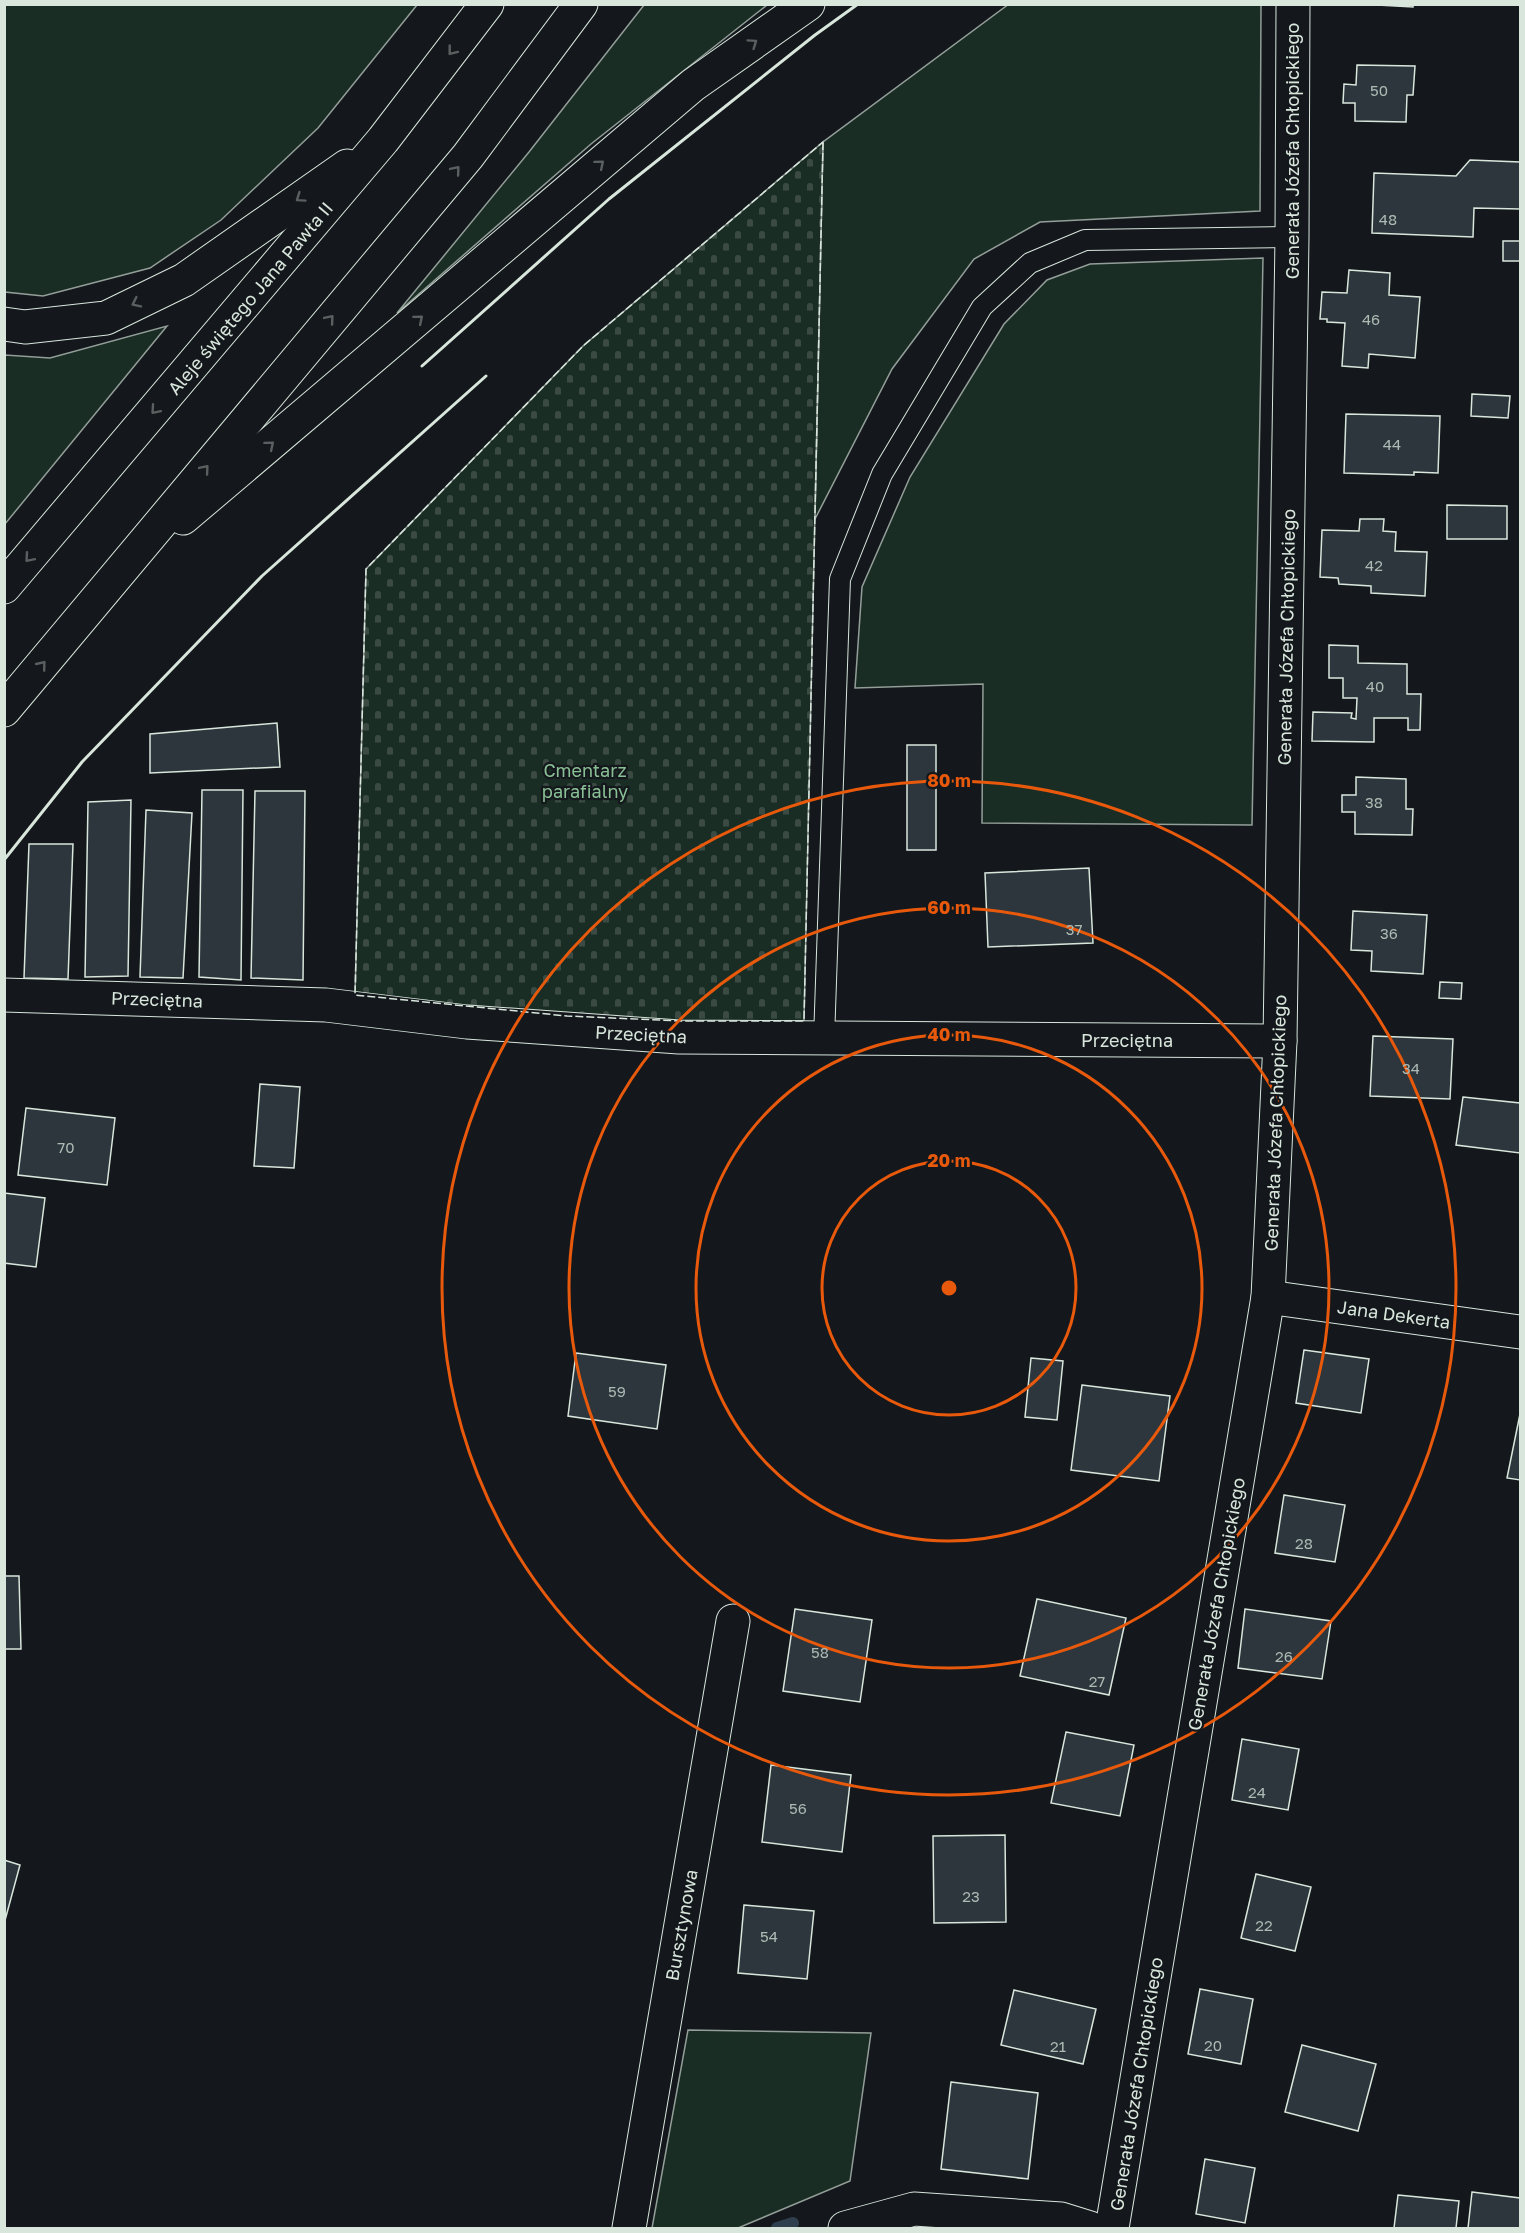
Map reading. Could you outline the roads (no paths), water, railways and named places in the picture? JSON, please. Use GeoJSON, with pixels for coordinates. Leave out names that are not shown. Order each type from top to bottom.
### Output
{"type":"FeatureCollection","features":[{"type":"Feature","properties":{"kind":"main road","name":"Aleje świętego Jana Pawła II"},"geometry":{"type":"LineString","coordinates":[[4,586],[383,141],[487,4]]}},
{"type":"Feature","properties":{"kind":"main road"},"geometry":{"type":"LineString","coordinates":[[4,710],[468,156],[581,4]]}},
{"type":"Feature","properties":{"kind":"main road"},"geometry":{"type":"LineString","coordinates":[[113,578],[693,86],[808,4]]}},
{"type":"Feature","properties":{"kind":"main road","name":"Generała Józefa Chłopickiego"},"geometry":{"type":"LineString","coordinates":[[1112,2229],[1268,1297],[1280,1041],[1292,237],[1293,4]]}},
{"type":"Feature","properties":{"kind":"main road"},"geometry":{"type":"LineString","coordinates":[[4,324],[26,327],[106,318],[184,280],[383,141]]}},
{"type":"Feature","properties":{"kind":"main road","name":"Przeciętna"},"geometry":{"type":"LineString","coordinates":[[4,994],[326,1005],[478,1023],[679,1037],[1280,1041]]}},
{"type":"Feature","properties":{"kind":"main road","name":"Jana Dekerta"},"geometry":{"type":"LineString","coordinates":[[1268,1297],[1521,1332]]}},
{"type":"Feature","properties":{"kind":"main road","name":"Bursztynowa"},"geometry":{"type":"LineString","coordinates":[[630,2229],[734,1621]]}},
{"type":"Feature","properties":{"kind":"main road"},"geometry":{"type":"LineString","coordinates":[[845,2229],[914,2209],[1061,2219],[1090,2229]]}},
{"type":"Feature","properties":{"kind":"lane"},"geometry":{"type":"LineString","coordinates":[[824,1039],[840,579],[882,474],[982,307],[1030,262],[1085,240],[1292,237]]}},
{"type":"Feature","properties":{"kind":"waterway"},"geometry":{"type":"LineString","coordinates":[[777,2228],[793,2223]]}},
{"type":"Feature","properties":{"kind":"park label","name":"Cmentarz parafialny"},"geometry":{"type":"Point","coordinates":[585,780]}}]}
